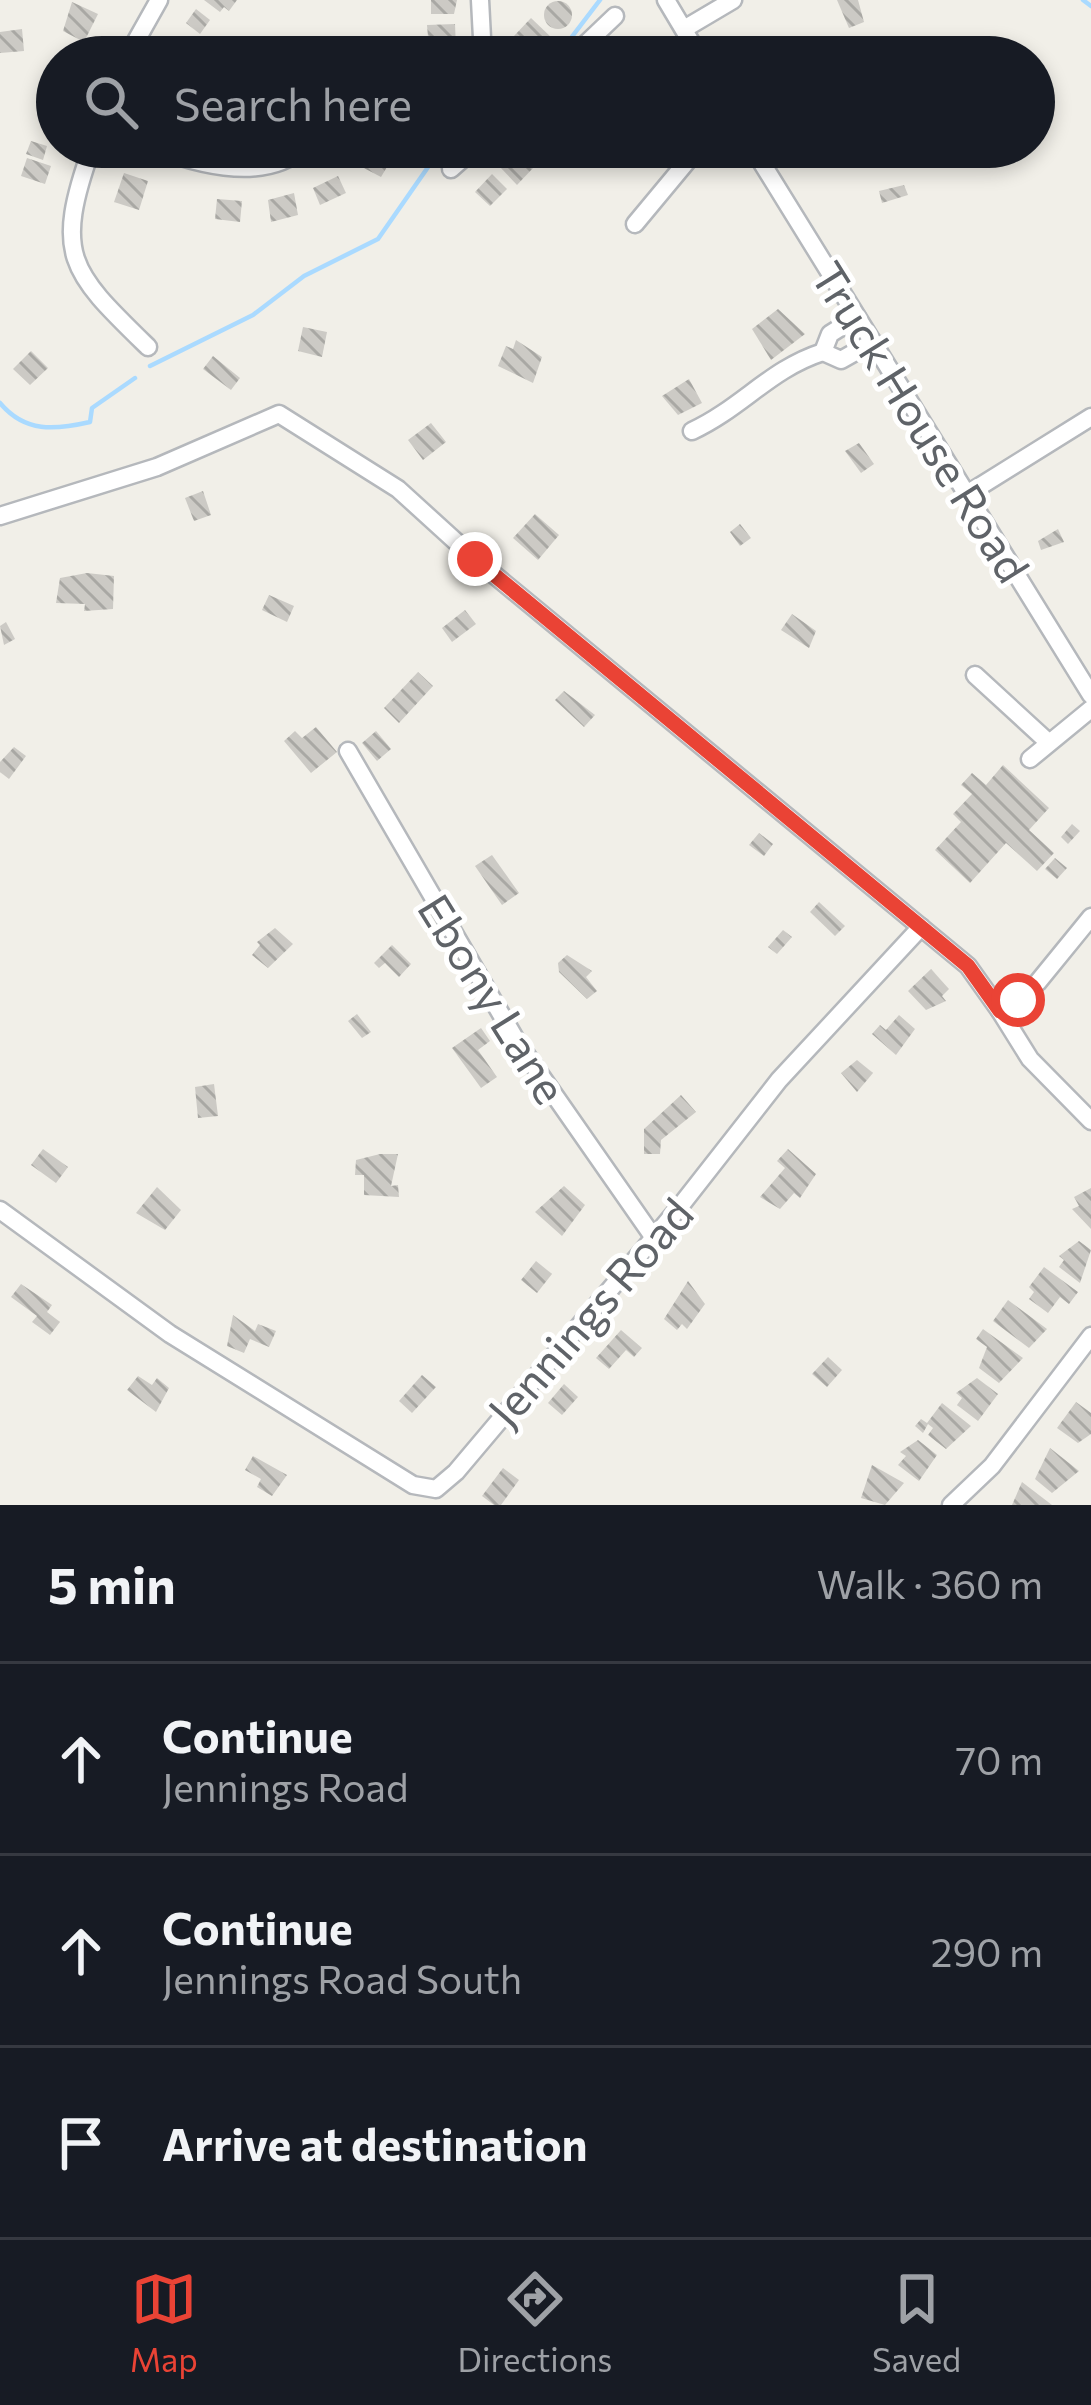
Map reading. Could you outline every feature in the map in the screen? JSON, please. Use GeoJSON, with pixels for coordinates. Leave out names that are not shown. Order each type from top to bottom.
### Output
{"type":"FeatureCollection","features":[{"type":"Feature","properties":{"kind":"street"},"geometry":{"type":"LineString","coordinates":[[139,36],[159,0]]}},
{"type":"Feature","properties":{"kind":"street"},"geometry":{"type":"LineString","coordinates":[[480,0],[482,36]]}},
{"type":"Feature","properties":{"kind":"street"},"geometry":{"type":"LineString","coordinates":[[666,0],[688,36]]}},
{"type":"Feature","properties":{"kind":"street"},"geometry":{"type":"LineString","coordinates":[[684,29],[733,0]]}},
{"type":"Feature","properties":{"kind":"street"},"geometry":{"type":"LineString","coordinates":[[594,36],[615,16]]}},
{"type":"Feature","properties":{"kind":"street"},"geometry":{"type":"LineString","coordinates":[[84,168],[70,244],[90,290],[148,346]]}},
{"type":"Feature","properties":{"kind":"street"},"geometry":{"type":"LineString","coordinates":[[635,224],[682,168]]}},
{"type":"Feature","properties":{"kind":"street","name":"Truck House Road"},"geometry":{"type":"LineString","coordinates":[[765,168],[1091,695]]}},
{"type":"Feature","properties":{"kind":"street"},"geometry":{"type":"LineString","coordinates":[[823,352],[830,334],[857,317]]}},
{"type":"Feature","properties":{"kind":"street"},"geometry":{"type":"LineString","coordinates":[[692,431],[731,412],[786,364],[823,352],[841,360],[873,342]]}},
{"type":"Feature","properties":{"kind":"street"},"geometry":{"type":"LineString","coordinates":[[0,516],[157,466],[279,414],[296,420],[410,498],[475,559],[968,966],[1040,1070],[1091,1121]]}},
{"type":"Feature","properties":{"kind":"street"},"geometry":{"type":"LineString","coordinates":[[966,495],[1091,417]]}},
{"type":"Feature","properties":{"kind":"street"},"geometry":{"type":"LineString","coordinates":[[975,676],[1048,742]]}},
{"type":"Feature","properties":{"kind":"street"},"geometry":{"type":"LineString","coordinates":[[1030,759],[1091,709]]}},
{"type":"Feature","properties":{"kind":"street","name":"Ebony Lane"},"geometry":{"type":"LineString","coordinates":[[348,751],[516,1040],[653,1238]]}},
{"type":"Feature","properties":{"kind":"street"},"geometry":{"type":"LineString","coordinates":[[1000,1011],[1038,982],[1091,917]]}},
{"type":"Feature","properties":{"kind":"street","name":"Jennings Road"},"geometry":{"type":"LineString","coordinates":[[0,1210],[237,1378],[426,1491],[444,1485],[456,1472],[653,1238],[778,1080],[921,927]]}},
{"type":"Feature","properties":{"kind":"street"},"geometry":{"type":"LineString","coordinates":[[951,1505],[992,1466],[1091,1336]]}},
{"type":"Feature","properties":{"kind":"building"},"geometry":{"type":"Polygon","coordinates":[[[204,0],[237,0],[229,11],[224,7],[220,12],[204,0]]]}},
{"type":"Feature","properties":{"kind":"building"},"geometry":{"type":"Polygon","coordinates":[[[431,0],[457,0],[454,14],[431,14],[431,0]]]}},
{"type":"Feature","properties":{"kind":"building"},"geometry":{"type":"Polygon","coordinates":[[[837,0],[858,0],[864,22],[849,28],[837,0]]]}},
{"type":"Feature","properties":{"kind":"building"},"geometry":{"type":"Polygon","coordinates":[[[558,1],[568,5],[572,15],[568,25],[558,29],[548,25],[544,15],[548,5],[558,1]]]}},
{"type":"Feature","properties":{"kind":"building"},"geometry":{"type":"Polygon","coordinates":[[[72,2],[98,14],[87,36],[63,31],[72,2]]]}},
{"type":"Feature","properties":{"kind":"building"},"geometry":{"type":"Polygon","coordinates":[[[196,9],[210,20],[200,34],[186,23],[196,9]]]}},
{"type":"Feature","properties":{"kind":"building"},"geometry":{"type":"Polygon","coordinates":[[[531,18],[550,36],[514,36],[531,18]]]}},
{"type":"Feature","properties":{"kind":"building"},"geometry":{"type":"Polygon","coordinates":[[[455,24],[456,36],[428,36],[427,25],[455,24]]]}},
{"type":"Feature","properties":{"kind":"building"},"geometry":{"type":"Polygon","coordinates":[[[22,29],[24,51],[0,53],[0,32],[22,29]]]}},
{"type":"Feature","properties":{"kind":"building"},"geometry":{"type":"Polygon","coordinates":[[[31,141],[36,143],[36,158],[26,154],[31,141]]]}},
{"type":"Feature","properties":{"kind":"building"},"geometry":{"type":"Polygon","coordinates":[[[27,158],[36,161],[36,168],[50,168],[45,184],[21,176],[27,158]]]}},
{"type":"Feature","properties":{"kind":"building"},"geometry":{"type":"Polygon","coordinates":[[[364,168],[386,168],[381,177],[364,168]]]}},
{"type":"Feature","properties":{"kind":"building"},"geometry":{"type":"Polygon","coordinates":[[[501,168],[533,168],[517,185],[501,168]]]}},
{"type":"Feature","properties":{"kind":"building"},"geometry":{"type":"Polygon","coordinates":[[[124,173],[148,181],[139,210],[114,202],[124,173]]]}},
{"type":"Feature","properties":{"kind":"building"},"geometry":{"type":"Polygon","coordinates":[[[492,174],[507,189],[490,206],[475,192],[492,174]]]}},
{"type":"Feature","properties":{"kind":"building"},"geometry":{"type":"Polygon","coordinates":[[[338,176],[346,193],[320,205],[313,188],[338,176]]]}},
{"type":"Feature","properties":{"kind":"building"},"geometry":{"type":"Polygon","coordinates":[[[904,185],[908,195],[882,203],[879,191],[904,185]]]}},
{"type":"Feature","properties":{"kind":"building"},"geometry":{"type":"Polygon","coordinates":[[[294,193],[298,215],[271,222],[268,200],[294,193]]]}},
{"type":"Feature","properties":{"kind":"building"},"geometry":{"type":"Polygon","coordinates":[[[217,199],[242,201],[240,222],[215,219],[217,199]]]}},
{"type":"Feature","properties":{"kind":"building"},"geometry":{"type":"Polygon","coordinates":[[[778,309],[805,334],[771,360],[752,329],[778,309]]]}},
{"type":"Feature","properties":{"kind":"building"},"geometry":{"type":"Polygon","coordinates":[[[303,327],[327,332],[322,357],[298,351],[303,327]]]}},
{"type":"Feature","properties":{"kind":"building"},"geometry":{"type":"Polygon","coordinates":[[[516,340],[542,357],[533,383],[498,366],[506,346],[513,349],[516,340]]]}},
{"type":"Feature","properties":{"kind":"building"},"geometry":{"type":"Polygon","coordinates":[[[31,351],[48,368],[30,385],[13,369],[31,351]]]}},
{"type":"Feature","properties":{"kind":"building"},"geometry":{"type":"Polygon","coordinates":[[[213,356],[240,378],[231,390],[203,369],[213,356]]]}},
{"type":"Feature","properties":{"kind":"building"},"geometry":{"type":"Polygon","coordinates":[[[689,379],[702,403],[678,415],[662,396],[689,379]]]}},
{"type":"Feature","properties":{"kind":"building"},"geometry":{"type":"Polygon","coordinates":[[[431,423],[446,442],[423,460],[408,440],[431,423]]]}},
{"type":"Feature","properties":{"kind":"building"},"geometry":{"type":"Polygon","coordinates":[[[859,443],[874,464],[861,473],[845,451],[859,443]]]}},
{"type":"Feature","properties":{"kind":"building"},"geometry":{"type":"Polygon","coordinates":[[[203,491],[211,515],[194,521],[185,498],[203,491]]]}},
{"type":"Feature","properties":{"kind":"building"},"geometry":{"type":"Polygon","coordinates":[[[535,514],[559,535],[538,560],[513,538],[535,514]]]}},
{"type":"Feature","properties":{"kind":"building"},"geometry":{"type":"Polygon","coordinates":[[[740,524],[751,538],[740,546],[730,532],[740,524]]]}},
{"type":"Feature","properties":{"kind":"building"},"geometry":{"type":"Polygon","coordinates":[[[1058,529],[1064,542],[1041,550],[1038,541],[1058,529]]]}},
{"type":"Feature","properties":{"kind":"building"},"geometry":{"type":"Polygon","coordinates":[[[87,573],[114,576],[113,609],[84,611],[85,604],[56,603],[60,578],[87,573]]]}},
{"type":"Feature","properties":{"kind":"building"},"geometry":{"type":"Polygon","coordinates":[[[269,595],[294,606],[287,622],[262,610],[269,595]]]}},
{"type":"Feature","properties":{"kind":"building"},"geometry":{"type":"Polygon","coordinates":[[[465,610],[476,624],[452,642],[442,628],[465,610]]]}},
{"type":"Feature","properties":{"kind":"building"},"geometry":{"type":"Polygon","coordinates":[[[792,614],[816,631],[809,648],[781,630],[792,614]]]}},
{"type":"Feature","properties":{"kind":"building"},"geometry":{"type":"Polygon","coordinates":[[[6,622],[15,639],[4,645],[0,626],[6,622]]]}},
{"type":"Feature","properties":{"kind":"building"},"geometry":{"type":"Polygon","coordinates":[[[418,672],[433,686],[399,723],[384,708],[418,672]]]}},
{"type":"Feature","properties":{"kind":"building"},"geometry":{"type":"Polygon","coordinates":[[[564,691],[595,715],[584,727],[555,700],[564,691]]]}},
{"type":"Feature","properties":{"kind":"building"},"geometry":{"type":"Polygon","coordinates":[[[316,727],[337,752],[311,773],[284,741],[295,731],[302,738],[316,727]]]}},
{"type":"Feature","properties":{"kind":"building"},"geometry":{"type":"Polygon","coordinates":[[[376,731],[391,749],[377,761],[362,743],[376,731]]]}},
{"type":"Feature","properties":{"kind":"building"},"geometry":{"type":"Polygon","coordinates":[[[14,747],[26,756],[9,779],[0,772],[0,762],[14,747]]]}},
{"type":"Feature","properties":{"kind":"building"},"geometry":{"type":"Polygon","coordinates":[[[1003,765],[1049,808],[1029,830],[1054,853],[1037,871],[1006,843],[970,883],[935,850],[961,822],[953,814],[972,794],[961,785],[972,773],[986,785],[1003,765]]]}},
{"type":"Feature","properties":{"kind":"building"},"geometry":{"type":"Polygon","coordinates":[[[1072,824],[1080,831],[1068,844],[1061,837],[1072,824]]]}},
{"type":"Feature","properties":{"kind":"building"},"geometry":{"type":"Polygon","coordinates":[[[759,833],[773,844],[764,856],[749,845],[759,833]]]}},
{"type":"Feature","properties":{"kind":"building"},"geometry":{"type":"Polygon","coordinates":[[[492,855],[519,893],[502,905],[475,866],[492,855]]]}},
{"type":"Feature","properties":{"kind":"building"},"geometry":{"type":"Polygon","coordinates":[[[1055,858],[1067,868],[1057,879],[1045,869],[1055,858]]]}},
{"type":"Feature","properties":{"kind":"building"},"geometry":{"type":"Polygon","coordinates":[[[819,902],[845,926],[835,936],[810,912],[819,902]]]}},
{"type":"Feature","properties":{"kind":"building"},"geometry":{"type":"Polygon","coordinates":[[[275,928],[293,944],[268,968],[252,955],[260,945],[257,942],[275,928]]]}},
{"type":"Feature","properties":{"kind":"building"},"geometry":{"type":"Polygon","coordinates":[[[783,930],[792,937],[777,954],[768,947],[783,930]]]}},
{"type":"Feature","properties":{"kind":"building"},"geometry":{"type":"Polygon","coordinates":[[[392,945],[411,964],[399,977],[385,963],[379,968],[374,963],[392,945]]]}},
{"type":"Feature","properties":{"kind":"building"},"geometry":{"type":"Polygon","coordinates":[[[567,955],[592,971],[586,977],[597,991],[587,999],[559,972],[558,963],[567,955]]]}},
{"type":"Feature","properties":{"kind":"building"},"geometry":{"type":"Polygon","coordinates":[[[931,969],[949,989],[942,996],[946,1001],[926,1010],[908,991],[931,969]]]}},
{"type":"Feature","properties":{"kind":"building"},"geometry":{"type":"Polygon","coordinates":[[[357,1014],[371,1032],[362,1038],[348,1021],[357,1014]]]}},
{"type":"Feature","properties":{"kind":"building"},"geometry":{"type":"Polygon","coordinates":[[[899,1015],[915,1029],[896,1055],[872,1034],[880,1025],[886,1030],[899,1015]]]}},
{"type":"Feature","properties":{"kind":"building"},"geometry":{"type":"Polygon","coordinates":[[[481,1028],[490,1041],[478,1050],[497,1077],[481,1088],[452,1048],[481,1028]]]}},
{"type":"Feature","properties":{"kind":"building"},"geometry":{"type":"Polygon","coordinates":[[[857,1060],[873,1073],[857,1092],[841,1073],[857,1060]]]}},
{"type":"Feature","properties":{"kind":"building"},"geometry":{"type":"Polygon","coordinates":[[[214,1084],[218,1116],[198,1118],[195,1087],[214,1084]]]}},
{"type":"Feature","properties":{"kind":"building"},"geometry":{"type":"Polygon","coordinates":[[[681,1095],[696,1112],[661,1140],[660,1154],[644,1154],[644,1129],[681,1095]]]}},
{"type":"Feature","properties":{"kind":"building"},"geometry":{"type":"Polygon","coordinates":[[[43,1149],[68,1167],[56,1183],[31,1165],[43,1149]]]}},
{"type":"Feature","properties":{"kind":"building"},"geometry":{"type":"Polygon","coordinates":[[[788,1149],[816,1174],[800,1198],[794,1193],[780,1209],[760,1197],[785,1168],[777,1161],[788,1149]]]}},
{"type":"Feature","properties":{"kind":"building"},"geometry":{"type":"Polygon","coordinates":[[[398,1154],[391,1186],[398,1185],[399,1197],[364,1195],[364,1175],[355,1175],[356,1160],[398,1154]]]}},
{"type":"Feature","properties":{"kind":"building"},"geometry":{"type":"Polygon","coordinates":[[[564,1186],[585,1205],[562,1236],[535,1212],[564,1186]]]}},
{"type":"Feature","properties":{"kind":"building"},"geometry":{"type":"Polygon","coordinates":[[[157,1187],[181,1210],[165,1230],[136,1213],[157,1187]]]}},
{"type":"Feature","properties":{"kind":"building"},"geometry":{"type":"Polygon","coordinates":[[[1091,1188],[1091,1229],[1072,1209],[1079,1206],[1074,1197],[1091,1188]]]}},
{"type":"Feature","properties":{"kind":"building"},"geometry":{"type":"Polygon","coordinates":[[[1079,1241],[1091,1250],[1080,1283],[1059,1267],[1064,1260],[1059,1256],[1079,1241]]]}},
{"type":"Feature","properties":{"kind":"building"},"geometry":{"type":"Polygon","coordinates":[[[536,1261],[552,1274],[537,1293],[521,1280],[536,1261]]]}},
{"type":"Feature","properties":{"kind":"building"},"geometry":{"type":"Polygon","coordinates":[[[1044,1267],[1078,1292],[1069,1304],[1060,1297],[1048,1313],[1029,1299],[1034,1292],[1029,1287],[1044,1267]]]}},
{"type":"Feature","properties":{"kind":"building"},"geometry":{"type":"Polygon","coordinates":[[[688,1281],[705,1304],[687,1329],[682,1324],[677,1330],[664,1319],[688,1281]]]}},
{"type":"Feature","properties":{"kind":"building"},"geometry":{"type":"Polygon","coordinates":[[[21,1284],[52,1305],[47,1312],[60,1322],[50,1335],[32,1322],[37,1316],[11,1297],[21,1284]]]}},
{"type":"Feature","properties":{"kind":"building"},"geometry":{"type":"Polygon","coordinates":[[[1008,1300],[1047,1329],[1029,1348],[993,1321],[1008,1300]]]}},
{"type":"Feature","properties":{"kind":"building"},"geometry":{"type":"Polygon","coordinates":[[[233,1315],[255,1331],[258,1324],[276,1331],[269,1347],[250,1339],[244,1353],[227,1346],[233,1315]]]}},
{"type":"Feature","properties":{"kind":"building"},"geometry":{"type":"Polygon","coordinates":[[[983,1329],[1023,1358],[999,1383],[979,1368],[987,1347],[976,1339],[983,1329]]]}},
{"type":"Feature","properties":{"kind":"building"},"geometry":{"type":"Polygon","coordinates":[[[621,1330],[642,1348],[634,1357],[626,1350],[609,1369],[596,1358],[621,1330]]]}},
{"type":"Feature","properties":{"kind":"building"},"geometry":{"type":"Polygon","coordinates":[[[828,1357],[842,1370],[827,1387],[812,1374],[828,1357]]]}},
{"type":"Feature","properties":{"kind":"building"},"geometry":{"type":"Polygon","coordinates":[[[422,1375],[436,1387],[412,1413],[399,1401],[422,1375]]]}},
{"type":"Feature","properties":{"kind":"building"},"geometry":{"type":"Polygon","coordinates":[[[138,1376],[152,1385],[157,1378],[169,1388],[156,1412],[127,1390],[138,1376]]]}},
{"type":"Feature","properties":{"kind":"building"},"geometry":{"type":"Polygon","coordinates":[[[977,1378],[998,1394],[978,1421],[957,1405],[962,1398],[956,1393],[977,1378]]]}},
{"type":"Feature","properties":{"kind":"building"},"geometry":{"type":"Polygon","coordinates":[[[564,1384],[578,1397],[562,1415],[548,1403],[564,1384]]]}},
{"type":"Feature","properties":{"kind":"building"},"geometry":{"type":"Polygon","coordinates":[[[1076,1402],[1091,1413],[1091,1434],[1078,1443],[1057,1428],[1076,1402]]]}},
{"type":"Feature","properties":{"kind":"building"},"geometry":{"type":"Polygon","coordinates":[[[942,1403],[971,1426],[946,1449],[928,1435],[933,1428],[928,1424],[923,1433],[915,1426],[921,1419],[927,1423],[942,1403]]]}},
{"type":"Feature","properties":{"kind":"building"},"geometry":{"type":"Polygon","coordinates":[[[918,1440],[937,1455],[919,1481],[898,1465],[906,1456],[900,1452],[918,1440]]]}},
{"type":"Feature","properties":{"kind":"building"},"geometry":{"type":"Polygon","coordinates":[[[1050,1448],[1079,1471],[1052,1493],[1035,1479],[1050,1448]]]}},
{"type":"Feature","properties":{"kind":"building"},"geometry":{"type":"Polygon","coordinates":[[[253,1456],[287,1475],[272,1496],[257,1487],[261,1479],[245,1470],[253,1456]]]}},
{"type":"Feature","properties":{"kind":"building"},"geometry":{"type":"Polygon","coordinates":[[[872,1465],[904,1483],[885,1505],[861,1498],[872,1465]]]}},
{"type":"Feature","properties":{"kind":"building"},"geometry":{"type":"Polygon","coordinates":[[[503,1468],[519,1480],[501,1505],[494,1505],[482,1496],[503,1468]]]}},
{"type":"Feature","properties":{"kind":"building"},"geometry":{"type":"Polygon","coordinates":[[[1022,1482],[1052,1505],[1012,1505],[1022,1482]]]}},
{"type":"Feature","properties":{"kind":"waterway"},"geometry":{"type":"LineString","coordinates":[[573,36],[600,0]]}},
{"type":"Feature","properties":{"kind":"waterway"},"geometry":{"type":"LineString","coordinates":[[1083,0],[1091,6]]}},
{"type":"Feature","properties":{"kind":"waterway"},"geometry":{"type":"LineString","coordinates":[[150,366],[253,315],[304,276],[378,239],[427,168]]}},
{"type":"Feature","properties":{"kind":"waterway"},"geometry":{"type":"LineString","coordinates":[[0,403],[30,424],[77,425],[90,422],[92,408],[135,378]]}},
{"type":"Feature","properties":{"kind":"route"},"geometry":{"type":"LineString","coordinates":[[475,559],[523,593],[968,966],[1000,1011],[1018,1000]]}}]}
